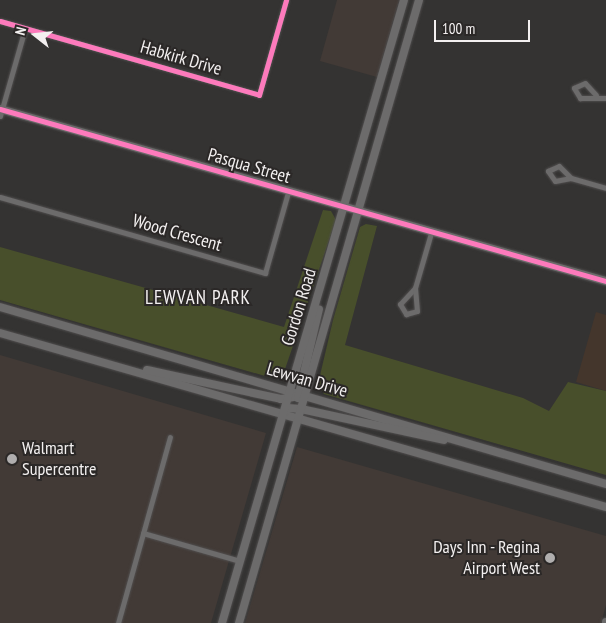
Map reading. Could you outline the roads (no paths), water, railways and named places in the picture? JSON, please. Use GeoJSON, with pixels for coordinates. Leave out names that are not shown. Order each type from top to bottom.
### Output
{"type":"FeatureCollection","features":[{"type":"Feature","properties":{"kind":"main road","name":"Gordon Road"},"geometry":{"type":"LineString","coordinates":[[222,623],[404,0]]}},
{"type":"Feature","properties":{"kind":"main road","name":"Gordon Road"},"geometry":{"type":"LineString","coordinates":[[239,623],[298,419],[301,395],[358,213],[419,0]]}},
{"type":"Feature","properties":{"kind":"main road","name":"Pasqua Street"},"geometry":{"type":"LineString","coordinates":[[1,112],[606,281]]}},
{"type":"Feature","properties":{"kind":"main road"},"geometry":{"type":"LineString","coordinates":[[77,354],[287,399],[301,395],[321,286]]}},
{"type":"Feature","properties":{"kind":"main road","name":"Lewvan Drive"},"geometry":{"type":"LineString","coordinates":[[0,307],[606,484]]}},
{"type":"Feature","properties":{"kind":"main road"},"geometry":{"type":"LineString","coordinates":[[0,332],[606,508]]}},
{"type":"Feature","properties":{"kind":"main road"},"geometry":{"type":"LineString","coordinates":[[282,414],[298,409],[522,458]]}},
{"type":"Feature","properties":{"kind":"street","name":"Habkirk Drive"},"geometry":{"type":"LineString","coordinates":[[0,21],[259,95],[286,0]]}},
{"type":"Feature","properties":{"kind":"street"},"geometry":{"type":"LineString","coordinates":[[1,112],[25,28]]}},
{"type":"Feature","properties":{"kind":"street"},"geometry":{"type":"LineString","coordinates":[[596,95],[606,98]]}},
{"type":"Feature","properties":{"kind":"street"},"geometry":{"type":"LineString","coordinates":[[571,178],[606,188]]}},
{"type":"Feature","properties":{"kind":"street","name":"Wood Crescent"},"geometry":{"type":"LineString","coordinates":[[0,197],[264,273],[288,192]]}},
{"type":"Feature","properties":{"kind":"street"},"geometry":{"type":"LineString","coordinates":[[415,288],[400,304],[406,314],[417,311],[415,288],[431,233]]}},
{"type":"Feature","properties":{"kind":"street"},"geometry":{"type":"LineString","coordinates":[[118,623],[170,437]]}},
{"type":"Feature","properties":{"kind":"street"},"geometry":{"type":"LineString","coordinates":[[143,533],[240,561]]}},
{"type":"Feature","properties":{"kind":"place","name":"Walmart Supercentre"},"geometry":{"type":"Point","coordinates":[12,459]}},
{"type":"Feature","properties":{"kind":"place","name":"Days Inn - Regina Airport West"},"geometry":{"type":"Point","coordinates":[550,558]}},
{"type":"Feature","properties":{"kind":"district","name":"LEWVAN PARK"},"geometry":{"type":"Point","coordinates":[198,298]}}]}
